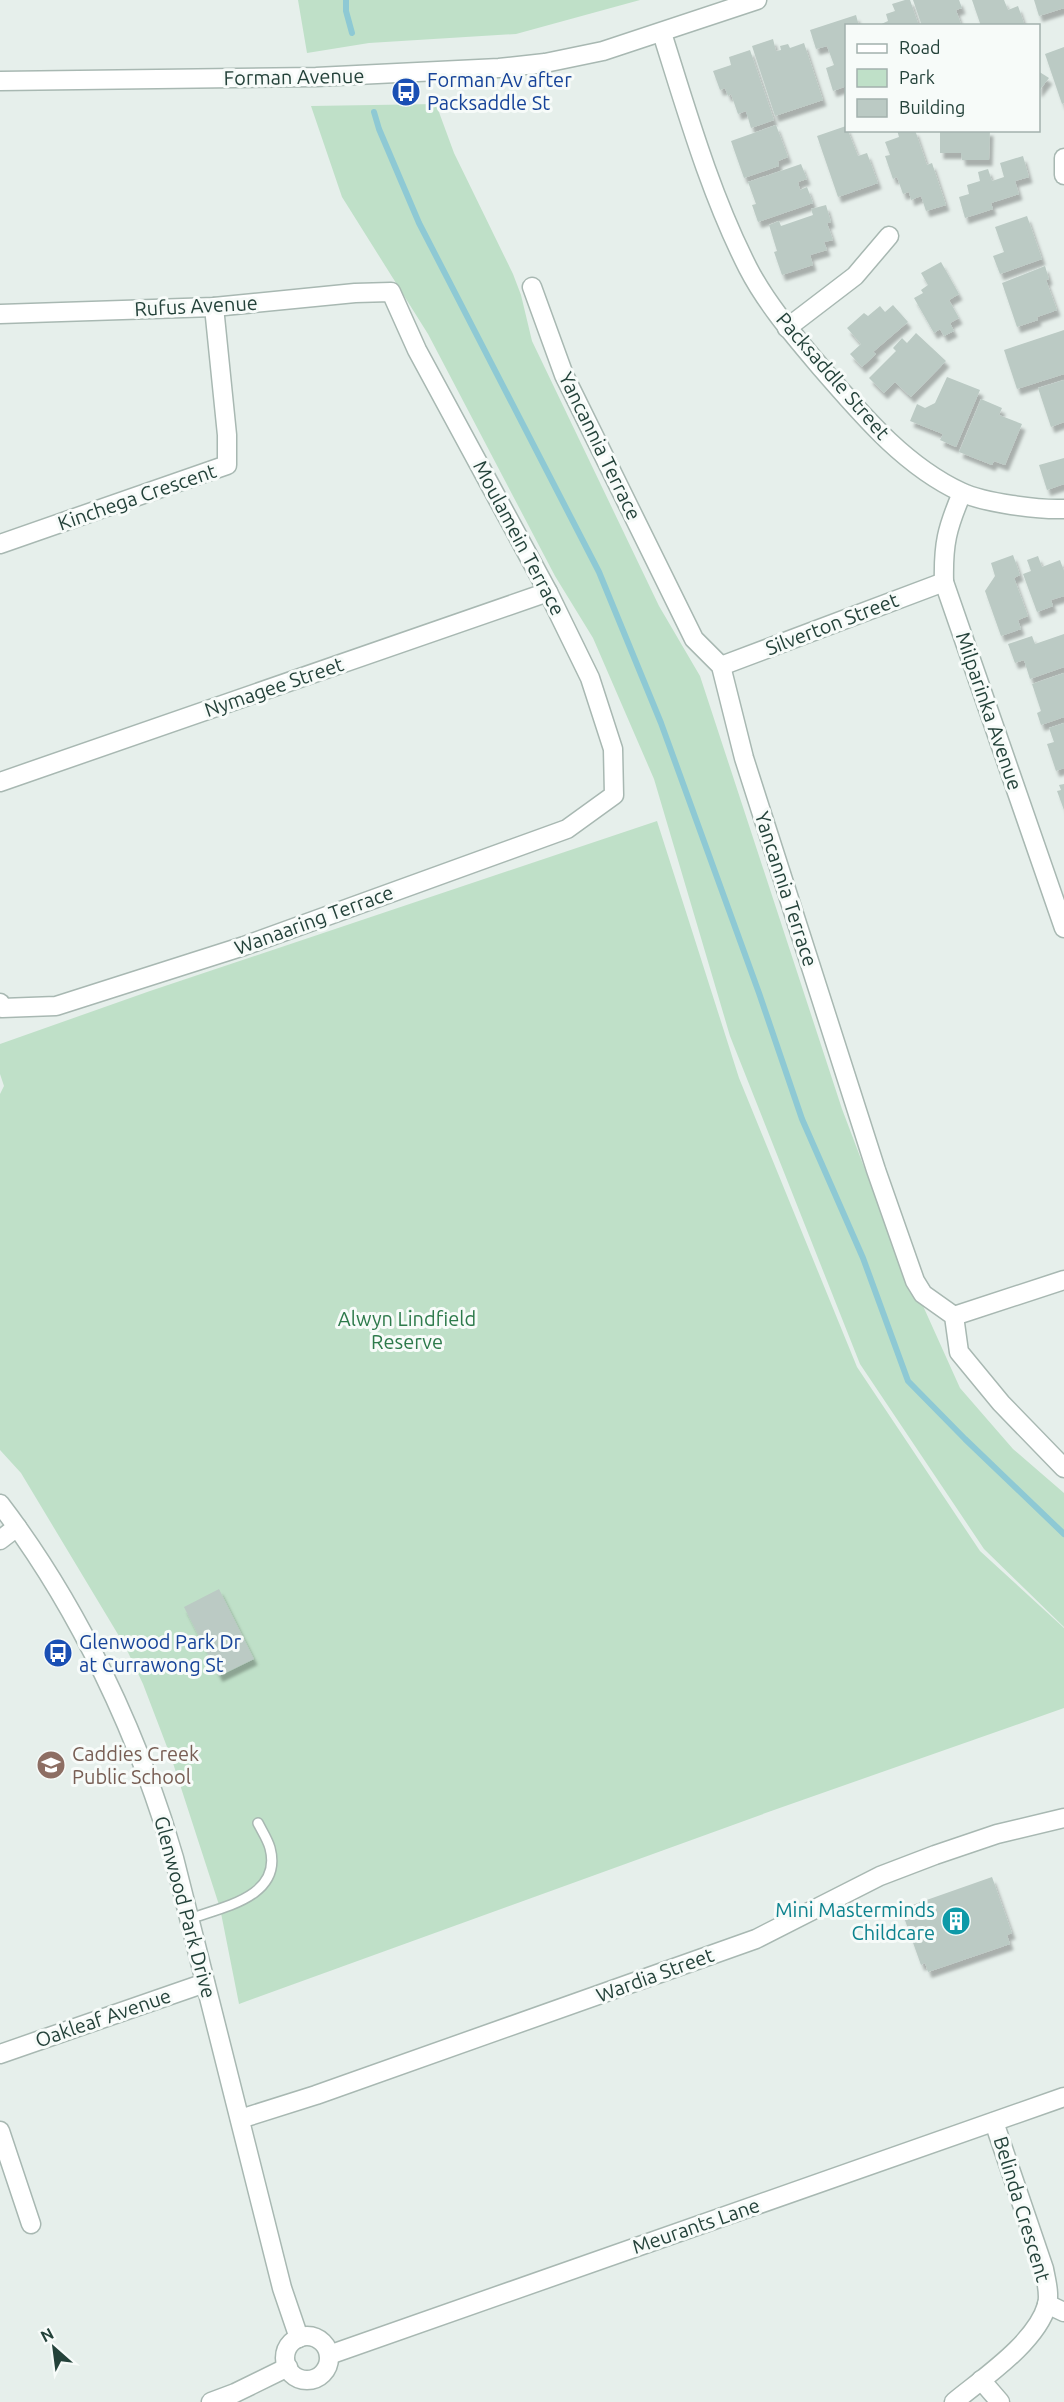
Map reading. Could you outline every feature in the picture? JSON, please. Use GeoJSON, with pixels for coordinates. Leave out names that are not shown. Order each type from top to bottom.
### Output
{"type":"FeatureCollection","features":[{"type":"Feature","properties":{"kind":"street","name":"Forman Avenue"},"geometry":{"type":"LineString","coordinates":[[0,81],[328,76],[499,68],[579,57],[662,33],[757,0]]}},
{"type":"Feature","properties":{"kind":"street","name":"Packsaddle Street"},"geometry":{"type":"LineString","coordinates":[[662,33],[716,196],[748,269],[787,328],[866,419],[908,459],[962,493],[1016,506],[1064,508]]}},
{"type":"Feature","properties":{"kind":"street"},"geometry":{"type":"LineString","coordinates":[[1064,158],[1064,175]]}},
{"type":"Feature","properties":{"kind":"street"},"geometry":{"type":"LineString","coordinates":[[787,328],[855,276],[889,236]]}},
{"type":"Feature","properties":{"kind":"street","name":"Yancannia Terrace"},"geometry":{"type":"LineString","coordinates":[[532,287],[564,375],[694,639],[721,666],[751,780],[876,1170],[915,1281],[923,1294],[954,1316]]}},
{"type":"Feature","properties":{"kind":"street","name":"Rufus Avenue"},"geometry":{"type":"LineString","coordinates":[[0,314],[214,307],[355,293],[391,292]]}},
{"type":"Feature","properties":{"kind":"street","name":"Moulamein Terrace"},"geometry":{"type":"LineString","coordinates":[[391,292],[417,350],[548,592],[593,688],[613,749],[614,795]]}},
{"type":"Feature","properties":{"kind":"street","name":"Kinchega Crescent"},"geometry":{"type":"LineString","coordinates":[[0,544],[227,465],[227,435],[214,307]]}},
{"type":"Feature","properties":{"kind":"street","name":"Milparinka Avenue"},"geometry":{"type":"LineString","coordinates":[[962,493],[951,519],[943,549],[944,582],[1064,928]]}},
{"type":"Feature","properties":{"kind":"street","name":"Silverton Street"},"geometry":{"type":"LineString","coordinates":[[721,666],[944,582]]}},
{"type":"Feature","properties":{"kind":"street","name":"Nymagee Street"},"geometry":{"type":"LineString","coordinates":[[0,783],[548,592]]}},
{"type":"Feature","properties":{"kind":"street","name":"Wanaaring Terrace"},"geometry":{"type":"LineString","coordinates":[[1,1006],[56,1006],[244,946],[567,829],[614,795]]}},
{"type":"Feature","properties":{"kind":"street"},"geometry":{"type":"LineString","coordinates":[[1064,1280],[954,1316],[959,1352],[1001,1403],[1064,1468]]}},
{"type":"Feature","properties":{"kind":"street","name":"Glenwood Park Drive"},"geometry":{"type":"LineString","coordinates":[[0,1504],[17,1527],[85,1640],[134,1740],[164,1822],[282,2288],[299,2338]]}},
{"type":"Feature","properties":{"kind":"street"},"geometry":{"type":"LineString","coordinates":[[0,1540],[17,1527]]}},
{"type":"Feature","properties":{"kind":"street","name":"Wardia Street"},"geometry":{"type":"LineString","coordinates":[[240,2119],[316,2096],[756,1939],[880,1876],[935,1855],[997,1834],[1064,1818]]}},
{"type":"Feature","properties":{"kind":"street","name":"Oakleaf Avenue"},"geometry":{"type":"LineString","coordinates":[[0,2054],[205,1983]]}},
{"type":"Feature","properties":{"kind":"street","name":"Meurants Lane"},"geometry":{"type":"LineString","coordinates":[[329,2355],[1064,2097]]}},
{"type":"Feature","properties":{"kind":"street","name":"Belinda Crescent"},"geometry":{"type":"LineString","coordinates":[[954,2402],[1026,2339],[1041,2320],[1047,2304],[1044,2268],[994,2122]]}},
{"type":"Feature","properties":{"kind":"street"},"geometry":{"type":"LineString","coordinates":[[0,2131],[31,2224]]}},
{"type":"Feature","properties":{"kind":"street"},"geometry":{"type":"LineString","coordinates":[[1047,2304],[1064,2312]]}},
{"type":"Feature","properties":{"kind":"street"},"geometry":{"type":"LineString","coordinates":[[310,2336],[317,2338],[327,2348],[329,2355],[326,2369],[315,2378],[301,2379],[294,2376],[288,2367],[285,2357],[287,2350],[299,2338],[310,2336]]}},
{"type":"Feature","properties":{"kind":"street"},"geometry":{"type":"LineString","coordinates":[[211,2402],[288,2367]]}},
{"type":"Feature","properties":{"kind":"street"},"geometry":{"type":"LineString","coordinates":[[981,2380],[1000,2402]]}},
{"type":"Feature","properties":{"kind":"lane"},"geometry":{"type":"LineString","coordinates":[[189,1919],[245,1899],[261,1889],[270,1873],[271,1849],[258,1823]]}},
{"type":"Feature","properties":{"kind":"green space"},"geometry":{"type":"Polygon","coordinates":[[[298,0],[640,0],[516,34],[369,43],[307,53],[298,0]]]}},
{"type":"Feature","properties":{"kind":"green space"},"geometry":{"type":"Polygon","coordinates":[[[436,104],[454,153],[513,274],[521,295],[532,341],[659,606],[700,676],[842,1109],[883,1217],[960,1388],[1013,1449],[1064,1493],[1064,1627],[984,1549],[860,1364],[730,1036],[654,779],[593,638],[555,576],[428,334],[342,197],[311,106],[436,104]]]}},
{"type":"Feature","properties":{"kind":"green space","name":"Alwyn Lindfield Reserve"},"geometry":{"type":"Polygon","coordinates":[[[657,821],[739,1078],[857,1367],[980,1551],[1064,1628],[1064,1708],[774,1810],[239,2004],[220,1908],[172,1760],[143,1684],[125,1646],[21,1473],[0,1450],[0,1094],[4,1086],[0,1074],[0,1044],[150,991],[657,821]]]}},
{"type":"Feature","properties":{"kind":"building"},"geometry":{"type":"Polygon","coordinates":[[[910,0],[918,24],[881,24],[888,21],[886,14],[895,11],[892,4],[910,0]]]}},
{"type":"Feature","properties":{"kind":"building"},"geometry":{"type":"Polygon","coordinates":[[[913,0],[959,0],[962,8],[956,10],[961,24],[921,24],[913,0]]]}},
{"type":"Feature","properties":{"kind":"building"},"geometry":{"type":"Polygon","coordinates":[[[972,0],[1004,0],[1008,10],[1018,6],[1024,24],[980,24],[972,0]]]}},
{"type":"Feature","properties":{"kind":"building"},"geometry":{"type":"Polygon","coordinates":[[[1034,0],[1064,0],[1064,8],[1039,16],[1034,0]]]}},
{"type":"Feature","properties":{"kind":"building"},"geometry":{"type":"Polygon","coordinates":[[[856,15],[858,24],[845,24],[844,87],[833,91],[826,68],[834,65],[827,46],[816,49],[810,30],[856,15]]]}},
{"type":"Feature","properties":{"kind":"building"},"geometry":{"type":"Polygon","coordinates":[[[773,39],[776,51],[781,50],[780,46],[788,44],[790,48],[804,43],[823,100],[775,116],[752,46],[773,39]]]}},
{"type":"Feature","properties":{"kind":"building"},"geometry":{"type":"Polygon","coordinates":[[[1064,47],[1064,103],[1062,104],[1045,54],[1064,47]]]}},
{"type":"Feature","properties":{"kind":"building"},"geometry":{"type":"Polygon","coordinates":[[[750,50],[774,120],[751,128],[746,111],[738,114],[731,94],[728,96],[725,88],[720,90],[713,71],[731,65],[729,57],[750,50]]]}},
{"type":"Feature","properties":{"kind":"building"},"geometry":{"type":"Polygon","coordinates":[[[1040,72],[1049,78],[1040,89],[1040,72]]]}},
{"type":"Feature","properties":{"kind":"building"},"geometry":{"type":"Polygon","coordinates":[[[776,125],[788,157],[778,161],[779,166],[744,178],[731,141],[776,125]]]}},
{"type":"Feature","properties":{"kind":"building"},"geometry":{"type":"Polygon","coordinates":[[[845,126],[845,132],[848,132],[858,156],[867,153],[878,183],[838,197],[817,136],[845,126]]]}},
{"type":"Feature","properties":{"kind":"building"},"geometry":{"type":"Polygon","coordinates":[[[898,132],[916,132],[927,165],[932,163],[946,205],[926,211],[921,196],[911,200],[909,192],[903,194],[897,177],[893,179],[885,156],[890,155],[885,142],[899,137],[898,132]]]}},
{"type":"Feature","properties":{"kind":"building"},"geometry":{"type":"Polygon","coordinates":[[[940,132],[990,132],[989,160],[962,160],[961,153],[940,153],[940,132]]]}},
{"type":"Feature","properties":{"kind":"building"},"geometry":{"type":"Polygon","coordinates":[[[1023,156],[1029,177],[1015,181],[1019,194],[991,203],[993,209],[965,218],[959,197],[969,194],[967,185],[980,181],[978,172],[988,169],[992,181],[1004,177],[1000,163],[1023,156]]]}},
{"type":"Feature","properties":{"kind":"building"},"geometry":{"type":"Polygon","coordinates":[[[801,164],[807,179],[798,182],[800,190],[807,187],[813,203],[758,222],[752,205],[756,204],[748,182],[801,164]]]}},
{"type":"Feature","properties":{"kind":"building"},"geometry":{"type":"Polygon","coordinates":[[[826,205],[831,222],[827,223],[833,240],[824,242],[827,250],[810,255],[813,265],[782,275],[774,252],[777,251],[769,225],[779,221],[781,226],[813,215],[811,209],[826,205]]]}},
{"type":"Feature","properties":{"kind":"building"},"geometry":{"type":"Polygon","coordinates":[[[1027,216],[1042,259],[1000,274],[993,256],[1004,252],[995,227],[1027,216]]]}},
{"type":"Feature","properties":{"kind":"building"},"geometry":{"type":"Polygon","coordinates":[[[941,262],[959,294],[949,300],[959,318],[950,323],[954,331],[944,336],[940,329],[934,333],[914,298],[923,293],[921,290],[928,285],[921,273],[941,262]]]}},
{"type":"Feature","properties":{"kind":"building"},"geometry":{"type":"Polygon","coordinates":[[[1045,266],[1049,279],[1046,280],[1057,310],[1017,327],[1002,283],[1045,266]]]}},
{"type":"Feature","properties":{"kind":"building"},"geometry":{"type":"Polygon","coordinates":[[[893,305],[908,322],[873,352],[876,354],[862,367],[850,354],[861,344],[847,328],[864,313],[868,316],[880,306],[885,312],[893,305]]]}},
{"type":"Feature","properties":{"kind":"building"},"geometry":{"type":"Polygon","coordinates":[[[1064,330],[1064,374],[1017,389],[1004,350],[1064,330]]]}},
{"type":"Feature","properties":{"kind":"building"},"geometry":{"type":"Polygon","coordinates":[[[916,333],[946,361],[911,397],[895,382],[884,393],[869,378],[896,351],[893,348],[902,338],[907,343],[916,333]]]}},
{"type":"Feature","properties":{"kind":"building"},"geometry":{"type":"Polygon","coordinates":[[[947,377],[980,390],[956,447],[940,440],[943,434],[910,421],[917,404],[925,408],[935,403],[947,377]]]}},
{"type":"Feature","properties":{"kind":"building"},"geometry":{"type":"Polygon","coordinates":[[[1064,380],[1064,422],[1051,427],[1038,388],[1064,380]]]}},
{"type":"Feature","properties":{"kind":"building"},"geometry":{"type":"Polygon","coordinates":[[[981,399],[1002,408],[999,415],[1022,424],[1005,465],[994,461],[992,465],[959,452],[981,399]]]}},
{"type":"Feature","properties":{"kind":"building"},"geometry":{"type":"Polygon","coordinates":[[[1064,458],[1064,484],[1047,490],[1039,465],[1064,458]]]}},
{"type":"Feature","properties":{"kind":"building"},"geometry":{"type":"Polygon","coordinates":[[[1013,555],[1020,575],[1014,578],[1028,616],[1018,620],[1021,629],[1001,636],[985,591],[995,576],[991,563],[1013,555]]]}},
{"type":"Feature","properties":{"kind":"building"},"geometry":{"type":"Polygon","coordinates":[[[1038,556],[1042,567],[1060,560],[1064,571],[1064,596],[1051,600],[1053,606],[1037,612],[1023,574],[1031,571],[1027,560],[1038,556]]]}},
{"type":"Feature","properties":{"kind":"building"},"geometry":{"type":"Polygon","coordinates":[[[1064,634],[1064,667],[1030,679],[1024,660],[1015,663],[1008,644],[1032,636],[1035,644],[1064,634]]]}},
{"type":"Feature","properties":{"kind":"building"},"geometry":{"type":"Polygon","coordinates":[[[1064,673],[1064,717],[1041,725],[1037,713],[1041,711],[1032,684],[1064,673]]]}},
{"type":"Feature","properties":{"kind":"building"},"geometry":{"type":"Polygon","coordinates":[[[1064,723],[1064,768],[1056,771],[1047,744],[1054,742],[1049,728],[1064,723]]]}},
{"type":"Feature","properties":{"kind":"building"},"geometry":{"type":"Polygon","coordinates":[[[1064,784],[1064,810],[1057,791],[1061,790],[1059,785],[1064,784]]]}},
{"type":"Feature","properties":{"kind":"building"},"geometry":{"type":"Polygon","coordinates":[[[219,1589],[254,1659],[219,1676],[184,1607],[219,1589]]]}},
{"type":"Feature","properties":{"kind":"building","name":"Mini Masterminds Childcare"},"geometry":{"type":"Polygon","coordinates":[[[992,1877],[1012,1933],[1007,1935],[1010,1944],[928,1972],[925,1963],[921,1965],[901,1909],[992,1877]]]}},
{"type":"Feature","properties":{"kind":"waterway"},"geometry":{"type":"LineString","coordinates":[[346,0],[346,11],[352,33]]}},
{"type":"Feature","properties":{"kind":"waterway"},"geometry":{"type":"LineString","coordinates":[[374,112],[419,223],[599,572],[661,723],[802,1119],[863,1258],[908,1381],[1064,1534]]}},
{"type":"Feature","properties":{"kind":"place","name":"Forman Av after Packsaddle St"},"geometry":{"type":"Point","coordinates":[406,92]}},
{"type":"Feature","properties":{"kind":"place","name":"Glenwood Park Dr at Currawong St"},"geometry":{"type":"Point","coordinates":[58,1653]}},
{"type":"Feature","properties":{"kind":"place","name":"Caddies Creek Public School"},"geometry":{"type":"Point","coordinates":[51,1765]}},
{"type":"Feature","properties":{"kind":"place","name":"Mini Masterminds Childcare"},"geometry":{"type":"Point","coordinates":[956,1921]}}]}
